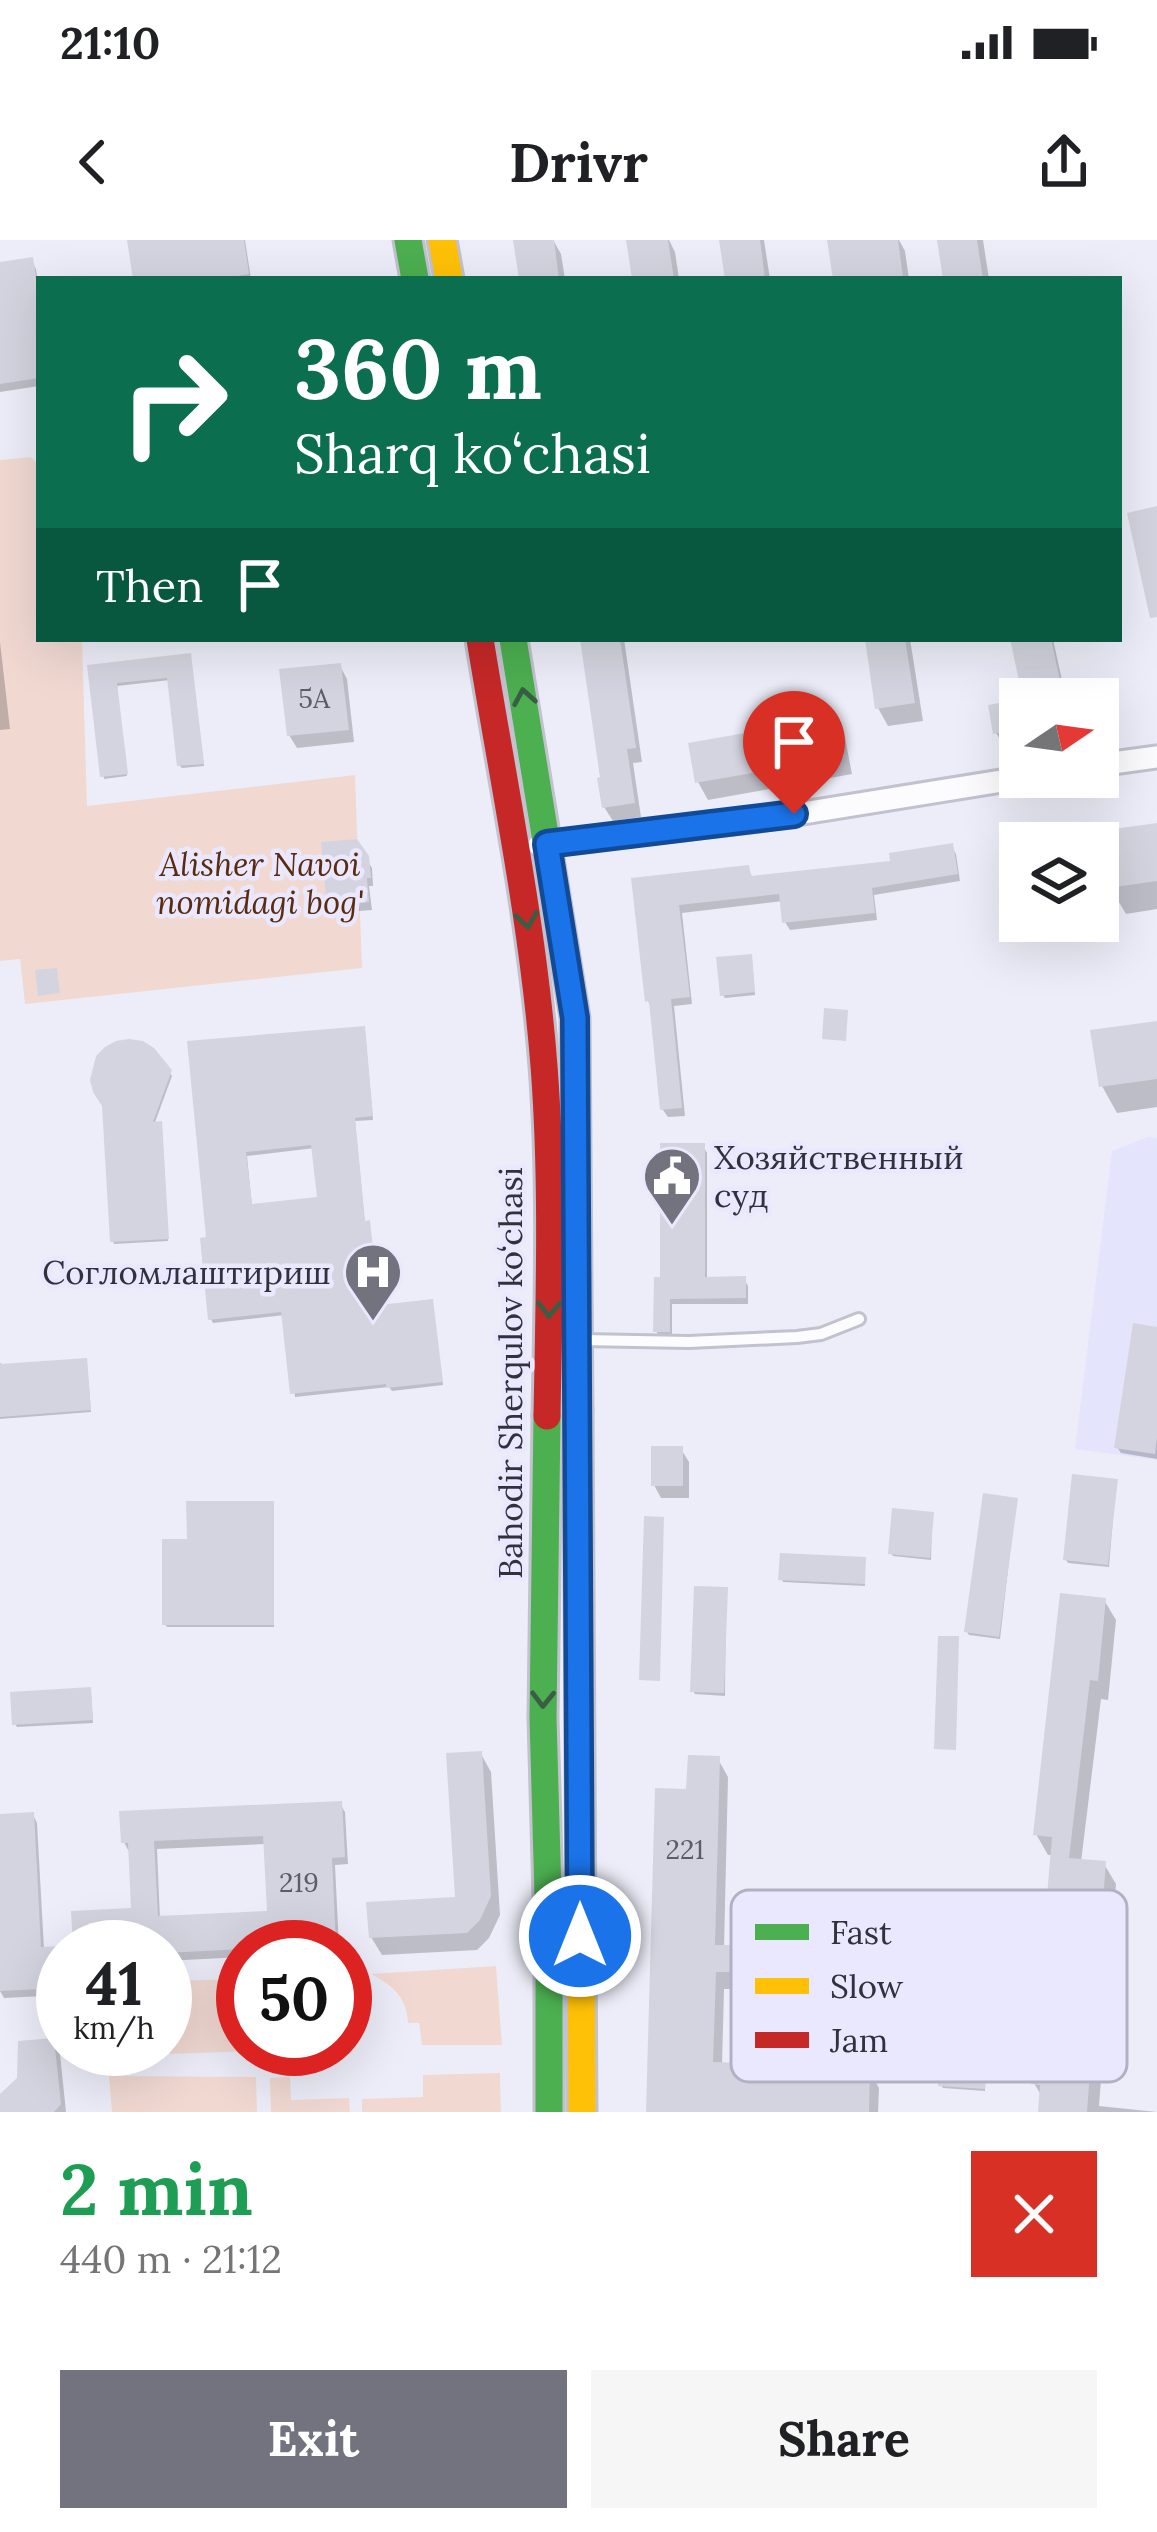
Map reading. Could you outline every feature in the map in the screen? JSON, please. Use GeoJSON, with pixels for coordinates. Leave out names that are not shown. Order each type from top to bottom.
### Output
{"type":"FeatureCollection","features":[{"type":"Feature","properties":{"kind":"main road"},"geometry":{"type":"LineString","coordinates":[[408,240],[414,276]]}},
{"type":"Feature","properties":{"kind":"main road"},"geometry":{"type":"LineString","coordinates":[[442,240],[448,276]]}},
{"type":"Feature","properties":{"kind":"main road","name":"Bahodir Sherqulov ko‘chasi"},"geometry":{"type":"LineString","coordinates":[[481,642],[530,942],[544,1066],[550,1224],[543,1718],[550,2112]]}},
{"type":"Feature","properties":{"kind":"main road","name":"Bahodir Sherqulov ko‘chasi"},"geometry":{"type":"LineString","coordinates":[[514,642],[575,1018],[582,2112]]}},
{"type":"Feature","properties":{"kind":"main road"},"geometry":{"type":"LineString","coordinates":[[503,775],[537,771]]}},
{"type":"Feature","properties":{"kind":"street"},"geometry":{"type":"LineString","coordinates":[[1119,762],[1157,757]]}},
{"type":"Feature","properties":{"kind":"street"},"geometry":{"type":"LineString","coordinates":[[515,848],[760,820],[999,781]]}},
{"type":"Feature","properties":{"kind":"lane"},"geometry":{"type":"LineString","coordinates":[[578,1340],[689,1342],[796,1336],[821,1334],[859,1319]]}},
{"type":"Feature","properties":{"kind":"shaded area"},"geometry":{"type":"Polygon","coordinates":[[[1157,1138],[1157,1460],[1075,1449],[1112,1151],[1157,1138]]]}},
{"type":"Feature","properties":{"kind":"green space","name":"Alisher Navoi nomidagi bog'"},"geometry":{"type":"Polygon","coordinates":[[[31,457],[36,462],[36,642],[82,642],[87,806],[355,775],[362,968],[25,1004],[20,959],[0,961],[0,460],[31,457]]]}},
{"type":"Feature","properties":{"kind":"green space"},"geometry":{"type":"Polygon","coordinates":[[[496,1966],[502,2045],[422,2045],[419,2023],[408,2023],[397,1993],[372,1974],[496,1966]]]}},
{"type":"Feature","properties":{"kind":"green space"},"geometry":{"type":"Polygon","coordinates":[[[192,1980],[216,1980],[216,2052],[192,2053],[192,1980]]]}},
{"type":"Feature","properties":{"kind":"green space"},"geometry":{"type":"Polygon","coordinates":[[[500,2073],[501,2112],[362,2112],[362,2099],[423,2097],[423,2075],[500,2073]]]}},
{"type":"Feature","properties":{"kind":"green space"},"geometry":{"type":"Polygon","coordinates":[[[109,2076],[256,2077],[257,2112],[112,2112],[109,2076]]]}},
{"type":"Feature","properties":{"kind":"green space"},"geometry":{"type":"Polygon","coordinates":[[[290,2077],[291,2100],[349,2098],[350,2112],[271,2112],[270,2078],[290,2077]]]}},
{"type":"Feature","properties":{"kind":"building"},"geometry":{"type":"Polygon","coordinates":[[[127,240],[244,240],[249,274],[133,276],[127,240]]]}},
{"type":"Feature","properties":{"kind":"building"},"geometry":{"type":"Polygon","coordinates":[[[513,240],[554,240],[559,276],[519,276],[513,240]]]}},
{"type":"Feature","properties":{"kind":"building"},"geometry":{"type":"Polygon","coordinates":[[[626,240],[668,240],[674,276],[632,276],[626,240]]]}},
{"type":"Feature","properties":{"kind":"building"},"geometry":{"type":"Polygon","coordinates":[[[719,240],[760,240],[765,276],[725,276],[719,240]]]}},
{"type":"Feature","properties":{"kind":"building"},"geometry":{"type":"Polygon","coordinates":[[[827,240],[898,240],[903,276],[833,276],[827,240]]]}},
{"type":"Feature","properties":{"kind":"building"},"geometry":{"type":"Polygon","coordinates":[[[937,240],[977,240],[983,276],[943,276],[937,240]]]}},
{"type":"Feature","properties":{"kind":"building"},"geometry":{"type":"Polygon","coordinates":[[[33,257],[36,378],[0,384],[0,262],[33,257]]]}},
{"type":"Feature","properties":{"kind":"building"},"geometry":{"type":"Polygon","coordinates":[[[1157,506],[1157,617],[1150,618],[1127,513],[1157,506]]]}},
{"type":"Feature","properties":{"kind":"building"},"geometry":{"type":"Polygon","coordinates":[[[580,642],[620,642],[636,748],[627,749],[635,803],[602,808],[580,642]]]}},
{"type":"Feature","properties":{"kind":"building"},"geometry":{"type":"Polygon","coordinates":[[[865,642],[905,642],[915,703],[875,709],[865,642]]]}},
{"type":"Feature","properties":{"kind":"building"},"geometry":{"type":"Polygon","coordinates":[[[1011,642],[1052,642],[1059,678],[1018,678],[1011,642]]]}},
{"type":"Feature","properties":{"kind":"building"},"geometry":{"type":"Polygon","coordinates":[[[191,653],[204,764],[177,766],[167,678],[117,683],[128,774],[100,777],[87,665],[191,653]]]}},
{"type":"Feature","properties":{"kind":"building"},"geometry":{"type":"Polygon","coordinates":[[[341,663],[349,730],[287,736],[279,669],[341,663]]]}},
{"type":"Feature","properties":{"kind":"building"},"geometry":{"type":"Polygon","coordinates":[[[999,703],[999,733],[993,734],[988,705],[999,703]]]}},
{"type":"Feature","properties":{"kind":"building"},"geometry":{"type":"Polygon","coordinates":[[[836,717],[844,757],[695,783],[688,743],[836,717]]]}},
{"type":"Feature","properties":{"kind":"building"},"geometry":{"type":"Polygon","coordinates":[[[1157,823],[1157,881],[1119,886],[1119,828],[1157,823]]]}},
{"type":"Feature","properties":{"kind":"building"},"geometry":{"type":"Polygon","coordinates":[[[357,839],[369,856],[369,902],[327,906],[321,842],[357,839]]]}},
{"type":"Feature","properties":{"kind":"building"},"geometry":{"type":"Polygon","coordinates":[[[953,843],[958,874],[872,888],[875,913],[782,923],[779,894],[679,905],[690,997],[671,999],[682,1108],[660,1110],[631,878],[749,865],[751,876],[890,861],[889,853],[953,843]]]}},
{"type":"Feature","properties":{"kind":"building"},"geometry":{"type":"Polygon","coordinates":[[[752,954],[755,992],[720,996],[716,957],[752,954]]]}},
{"type":"Feature","properties":{"kind":"building"},"geometry":{"type":"Polygon","coordinates":[[[57,968],[60,993],[38,996],[35,970],[57,968]]]}},
{"type":"Feature","properties":{"kind":"building"},"geometry":{"type":"Polygon","coordinates":[[[824,1008],[848,1010],[846,1041],[822,1039],[824,1008]]]}},
{"type":"Feature","properties":{"kind":"building"},"geometry":{"type":"Polygon","coordinates":[[[1157,1021],[1157,1079],[1099,1087],[1090,1030],[1157,1021]]]}},
{"type":"Feature","properties":{"kind":"building"},"geometry":{"type":"Polygon","coordinates":[[[365,1026],[373,1116],[355,1118],[379,1305],[433,1299],[443,1382],[290,1394],[281,1312],[208,1320],[200,1238],[206,1237],[187,1041],[365,1026]],[[311,1145],[246,1152],[252,1204],[317,1197],[311,1145]]]}},
{"type":"Feature","properties":{"kind":"building"},"geometry":{"type":"Polygon","coordinates":[[[129,1039],[154,1048],[172,1070],[153,1122],[162,1121],[169,1239],[110,1242],[102,1106],[90,1080],[96,1056],[116,1041],[129,1039]]]}},
{"type":"Feature","properties":{"kind":"building"},"geometry":{"type":"Polygon","coordinates":[[[660,1143],[705,1143],[705,1277],[746,1276],[746,1298],[670,1299],[670,1332],[653,1332],[654,1277],[660,1277],[660,1143]]]}},
{"type":"Feature","properties":{"kind":"building"},"geometry":{"type":"Polygon","coordinates":[[[1133,1323],[1157,1327],[1155,1454],[1114,1448],[1133,1323]]]}},
{"type":"Feature","properties":{"kind":"building"},"geometry":{"type":"Polygon","coordinates":[[[87,1358],[91,1410],[0,1417],[0,1364],[87,1358]]]}},
{"type":"Feature","properties":{"kind":"building"},"geometry":{"type":"Polygon","coordinates":[[[651,1446],[683,1446],[683,1486],[651,1486],[651,1446]]]}},
{"type":"Feature","properties":{"kind":"building"},"geometry":{"type":"Polygon","coordinates":[[[1072,1474],[1118,1479],[1108,1565],[1063,1560],[1072,1474]]]}},
{"type":"Feature","properties":{"kind":"building"},"geometry":{"type":"Polygon","coordinates":[[[983,1493],[1018,1498],[999,1637],[964,1632],[983,1493]]]}},
{"type":"Feature","properties":{"kind":"building"},"geometry":{"type":"Polygon","coordinates":[[[186,1501],[274,1501],[274,1625],[162,1625],[162,1539],[187,1539],[186,1501]]]}},
{"type":"Feature","properties":{"kind":"building"},"geometry":{"type":"Polygon","coordinates":[[[892,1508],[934,1512],[930,1558],[888,1554],[892,1508]]]}},
{"type":"Feature","properties":{"kind":"building"},"geometry":{"type":"Polygon","coordinates":[[[644,1516],[664,1517],[660,1681],[639,1680],[644,1516]]]}},
{"type":"Feature","properties":{"kind":"building"},"geometry":{"type":"Polygon","coordinates":[[[780,1553],[866,1557],[865,1584],[778,1580],[780,1553]]]}},
{"type":"Feature","properties":{"kind":"building"},"geometry":{"type":"Polygon","coordinates":[[[694,1586],[728,1587],[724,1693],[690,1692],[694,1586]]]}},
{"type":"Feature","properties":{"kind":"building"},"geometry":{"type":"Polygon","coordinates":[[[1060,1593],[1106,1598],[1098,1681],[1090,1680],[1069,1858],[1106,1861],[1104,1890],[1047,1890],[1052,1837],[1033,1835],[1060,1593]]]}},
{"type":"Feature","properties":{"kind":"building"},"geometry":{"type":"Polygon","coordinates":[[[938,1636],[959,1636],[956,1750],[934,1749],[938,1636]]]}},
{"type":"Feature","properties":{"kind":"building"},"geometry":{"type":"Polygon","coordinates":[[[91,1687],[93,1720],[12,1725],[10,1692],[91,1687]]]}},
{"type":"Feature","properties":{"kind":"building"},"geometry":{"type":"Polygon","coordinates":[[[482,1751],[491,1896],[480,1920],[467,1933],[372,1938],[366,1902],[455,1897],[446,1753],[482,1751]]]}},
{"type":"Feature","properties":{"kind":"building"},"geometry":{"type":"Polygon","coordinates":[[[688,1755],[720,1756],[715,1945],[731,1945],[731,1972],[716,1972],[713,2062],[731,2063],[731,2082],[870,2082],[869,2112],[646,2112],[655,1788],[686,1789],[688,1755]]]}},
{"type":"Feature","properties":{"kind":"building"},"geometry":{"type":"Polygon","coordinates":[[[342,1801],[345,1857],[332,1858],[335,1920],[216,1920],[216,1950],[192,1952],[192,1920],[72,1920],[71,1911],[131,1908],[128,1843],[121,1843],[119,1811],[342,1801]],[[263,1836],[154,1841],[158,1916],[267,1911],[263,1836]]]}},
{"type":"Feature","properties":{"kind":"building"},"geometry":{"type":"Polygon","coordinates":[[[34,1812],[40,1920],[36,1989],[0,1991],[0,1814],[34,1812]]]}},
{"type":"Feature","properties":{"kind":"building"},"geometry":{"type":"Polygon","coordinates":[[[36,2040],[36,2076],[58,2076],[61,2104],[54,2112],[0,2112],[0,2094],[17,2078],[18,2041],[36,2040]]]}},
{"type":"Feature","properties":{"kind":"building"},"geometry":{"type":"Polygon","coordinates":[[[938,2082],[985,2082],[985,2089],[938,2086],[938,2082]]]}},
{"type":"Feature","properties":{"kind":"building"},"geometry":{"type":"Polygon","coordinates":[[[1089,2082],[1087,2112],[1038,2112],[1040,2085],[1031,2084],[1089,2082]]]}},
{"type":"Feature","properties":{"kind":"traffic: fast"},"geometry":{"type":"LineString","coordinates":[[408,240],[414,276]]}},
{"type":"Feature","properties":{"kind":"traffic: fast"},"geometry":{"type":"LineString","coordinates":[[513,642],[575,1018],[578,1411]]}},
{"type":"Feature","properties":{"kind":"traffic: fast"},"geometry":{"type":"LineString","coordinates":[[547,1416],[543,1718],[549,2112]]}},
{"type":"Feature","properties":{"kind":"traffic: slow"},"geometry":{"type":"LineString","coordinates":[[442,240],[448,276]]}},
{"type":"Feature","properties":{"kind":"traffic: slow"},"geometry":{"type":"LineString","coordinates":[[578,1411],[582,2112]]}},
{"type":"Feature","properties":{"kind":"traffic: jam"},"geometry":{"type":"LineString","coordinates":[[481,642],[525,905],[544,1066],[549,1198],[547,1416]]}},
{"type":"Feature","properties":{"kind":"place","name":"Хозяйственный суд"},"geometry":{"type":"Point","coordinates":[672,1227]}},
{"type":"Feature","properties":{"kind":"place","name":"Согломлаштириш"},"geometry":{"type":"Point","coordinates":[373,1323]}},
{"type":"Feature","properties":{"kind":"route"},"geometry":{"type":"LineString","coordinates":[[580,1936],[575,1018],[547,844],[794,814]]}}]}
